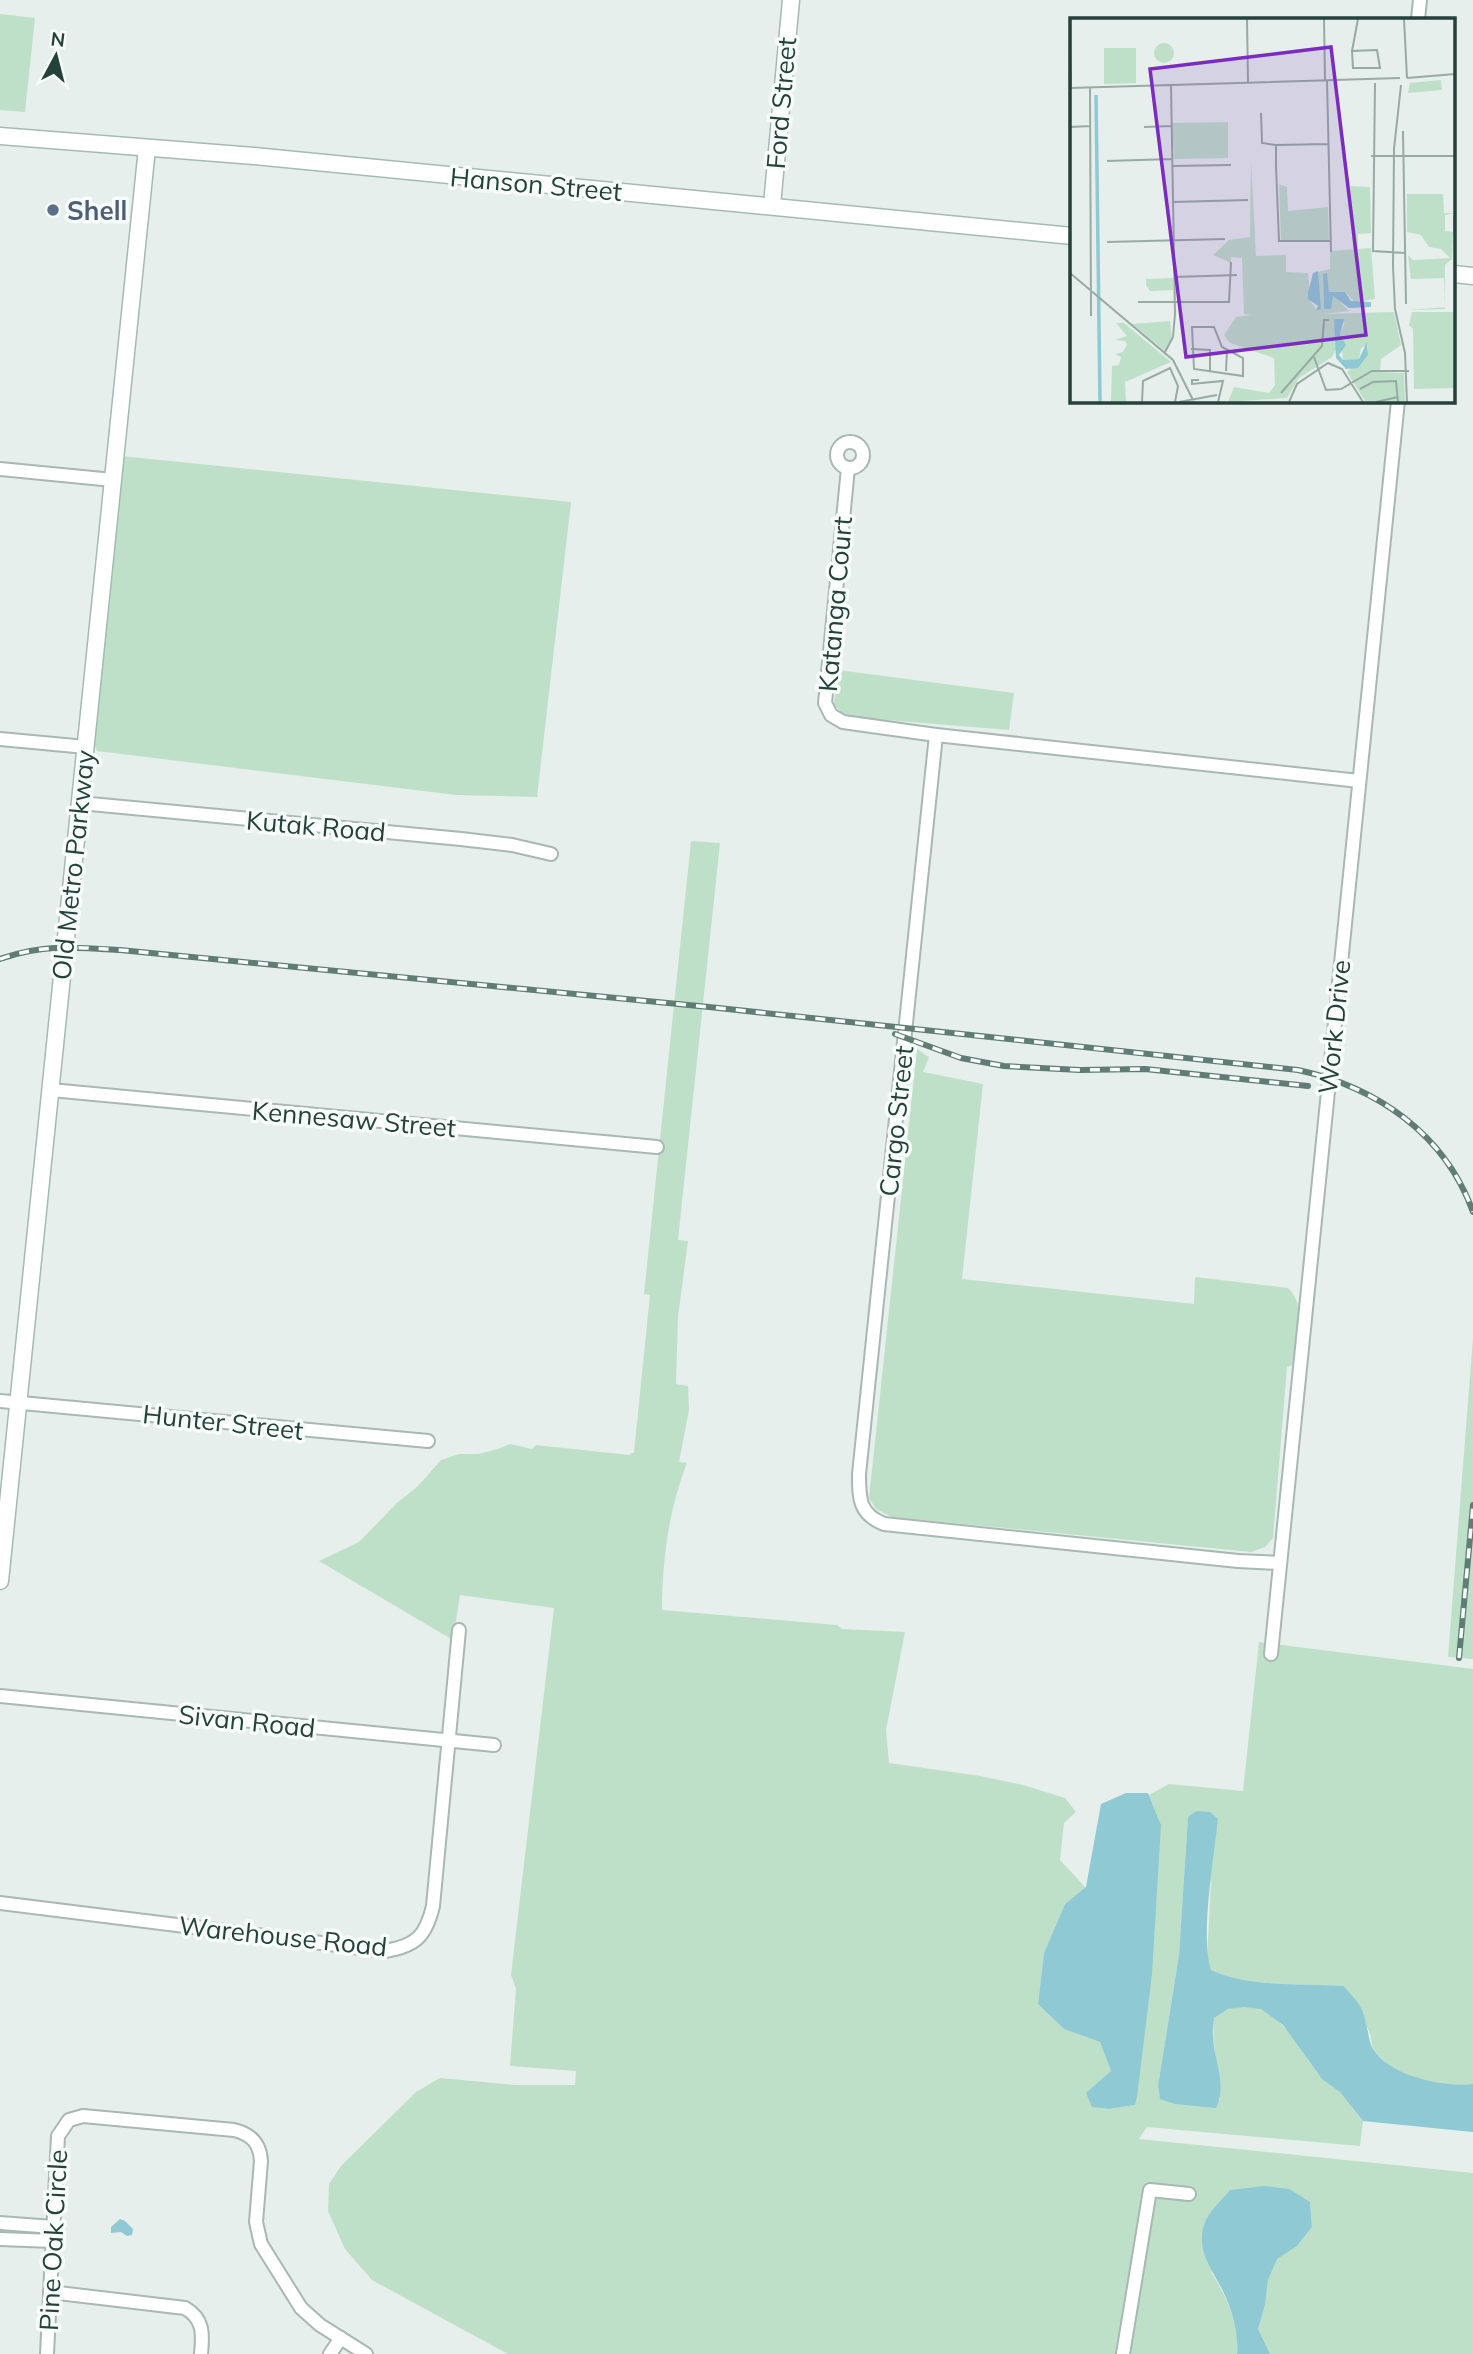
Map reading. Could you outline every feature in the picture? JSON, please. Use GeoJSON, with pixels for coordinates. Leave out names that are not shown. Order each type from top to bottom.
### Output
{"type":"FeatureCollection","features":[{"type":"Feature","properties":{"kind":"street","name":"Ford Street"},"geometry":{"type":"LineString","coordinates":[[772,205],[791,0]]}},
{"type":"Feature","properties":{"kind":"street"},"geometry":{"type":"LineString","coordinates":[[1419,18],[1420,0]]}},
{"type":"Feature","properties":{"kind":"street","name":"Hanson Street"},"geometry":{"type":"LineString","coordinates":[[0,136],[772,205],[1070,236]]}},
{"type":"Feature","properties":{"kind":"street","name":"Old Metro Parkway"},"geometry":{"type":"LineString","coordinates":[[0,1581],[147,148]]}},
{"type":"Feature","properties":{"kind":"street","name":"Work Drive"},"geometry":{"type":"LineString","coordinates":[[1270,1654],[1398,402]]}},
{"type":"Feature","properties":{"kind":"street","name":"Katanga Court"},"geometry":{"type":"LineString","coordinates":[[848,468],[825,703],[831,715],[843,722],[936,735]]}},
{"type":"Feature","properties":{"kind":"street"},"geometry":{"type":"LineString","coordinates":[[0,469],[113,480]]}},
{"type":"Feature","properties":{"kind":"street"},"geometry":{"type":"LineString","coordinates":[[936,735],[1359,781]]}},
{"type":"Feature","properties":{"kind":"street","name":"Cargo Street"},"geometry":{"type":"LineString","coordinates":[[936,735],[859,1474],[859,1493],[864,1510],[873,1520],[884,1524],[1238,1561],[1280,1563]]}},
{"type":"Feature","properties":{"kind":"street"},"geometry":{"type":"LineString","coordinates":[[0,739],[86,747]]}},
{"type":"Feature","properties":{"kind":"street","name":"Kutak Road"},"geometry":{"type":"LineString","coordinates":[[80,803],[461,839],[551,853]]}},
{"type":"Feature","properties":{"kind":"street","name":"Kennesaw Street"},"geometry":{"type":"LineString","coordinates":[[51,1090],[657,1147]]}},
{"type":"Feature","properties":{"kind":"street","name":"Hunter Street"},"geometry":{"type":"LineString","coordinates":[[0,1401],[428,1441]]}},
{"type":"Feature","properties":{"kind":"street","name":"Warehouse Road"},"geometry":{"type":"LineString","coordinates":[[0,1903],[385,1951],[414,1942],[424,1932],[433,1906],[459,1630]]}},
{"type":"Feature","properties":{"kind":"street","name":"Sivan Road"},"geometry":{"type":"LineString","coordinates":[[0,1696],[494,1745]]}},
{"type":"Feature","properties":{"kind":"street","name":"Pine Oak Circle"},"geometry":{"type":"LineString","coordinates":[[47,2354],[58,2136],[69,2120],[83,2116],[240,2131],[254,2139],[260,2152],[256,2222],[261,2244],[301,2308],[320,2325],[366,2354]]}},
{"type":"Feature","properties":{"kind":"street"},"geometry":{"type":"LineString","coordinates":[[1123,2354],[1150,2190],[1189,2194]]}},
{"type":"Feature","properties":{"kind":"street"},"geometry":{"type":"LineString","coordinates":[[0,2223],[53,2227]]}},
{"type":"Feature","properties":{"kind":"street"},"geometry":{"type":"LineString","coordinates":[[18,2239],[19,2224]]}},
{"type":"Feature","properties":{"kind":"street"},"geometry":{"type":"LineString","coordinates":[[0,2239],[52,2241]]}},
{"type":"Feature","properties":{"kind":"street"},"geometry":{"type":"LineString","coordinates":[[50,2292],[185,2308],[195,2315],[202,2325],[201,2354]]}},
{"type":"Feature","properties":{"kind":"street"},"geometry":{"type":"LineString","coordinates":[[330,2354],[341,2338]]}},
{"type":"Feature","properties":{"kind":"green space"},"geometry":{"type":"Polygon","coordinates":[[[0,14],[35,18],[25,112],[0,110],[0,14]]]}},
{"type":"Feature","properties":{"kind":"green space"},"geometry":{"type":"Polygon","coordinates":[[[121,456],[571,502],[537,797],[456,795],[97,751],[93,742],[121,456]]]}},
{"type":"Feature","properties":{"kind":"green space"},"geometry":{"type":"Polygon","coordinates":[[[838,670],[1014,693],[1009,730],[862,718],[844,714],[834,705],[838,670]]]}},
{"type":"Feature","properties":{"kind":"green space"},"geometry":{"type":"Polygon","coordinates":[[[691,841],[720,843],[678,1240],[688,1241],[678,1317],[676,1384],[688,1386],[689,1410],[679,1462],[687,1463],[675,1498],[668,1535],[662,1610],[837,1625],[842,1629],[905,1632],[886,1730],[889,1763],[980,1776],[1065,1798],[1076,1812],[1064,1823],[1060,1860],[1086,1888],[1065,1904],[1044,1953],[1038,2004],[1064,2029],[1100,2042],[1111,2071],[1092,2107],[1109,2109],[1135,2105],[1159,1820],[1149,1795],[1169,1784],[1243,1791],[1259,1642],[1473,1669],[1473,2084],[1447,2084],[1419,2079],[1382,2060],[1374,2050],[1370,2034],[1344,1986],[1242,1980],[1211,1970],[1207,1959],[1211,1882],[1196,1811],[1188,1818],[1179,1955],[1158,2086],[1160,2098],[1220,2100],[1214,2017],[1234,2008],[1251,2006],[1266,2012],[1279,2022],[1322,2078],[1337,2089],[1363,2121],[1360,2146],[1147,2127],[1139,2139],[1473,2173],[1473,2354],[1270,2354],[1258,2329],[1268,2280],[1277,2258],[1297,2246],[1312,2227],[1310,2202],[1211,2272],[1231,2311],[1237,2354],[508,2354],[372,2280],[345,2249],[328,2211],[329,2184],[341,2166],[416,2092],[440,2078],[515,2085],[575,2085],[576,2071],[510,2066],[516,1989],[511,1975],[554,1608],[460,1595],[453,1640],[319,1561],[359,1542],[397,1503],[418,1486],[441,1460],[459,1454],[478,1454],[510,1444],[532,1449],[536,1445],[629,1455],[634,1452],[650,1295],[644,1294],[691,841]]]}},
{"type":"Feature","properties":{"kind":"green space"},"geometry":{"type":"Polygon","coordinates":[[[917,1049],[929,1057],[923,1072],[983,1084],[962,1279],[1194,1304],[1195,1277],[1288,1288],[1294,1295],[1299,1324],[1292,1365],[1287,1367],[1273,1538],[1265,1547],[1251,1552],[892,1517],[876,1509],[869,1498],[917,1049]]]}},
{"type":"Feature","properties":{"kind":"green space"},"geometry":{"type":"Polygon","coordinates":[[[1473,1338],[1473,1659],[1448,1657],[1473,1338]]]}},
{"type":"Feature","properties":{"kind":"water"},"geometry":{"type":"Polygon","coordinates":[[[1126,1793],[1148,1793],[1161,1825],[1152,1974],[1137,2097],[1135,2105],[1109,2109],[1092,2107],[1086,2093],[1111,2071],[1100,2042],[1064,2029],[1038,2004],[1044,1953],[1065,1904],[1086,1887],[1101,1804],[1126,1793]]]}},
{"type":"Feature","properties":{"kind":"water"},"geometry":{"type":"Polygon","coordinates":[[[1196,1811],[1210,1812],[1218,1819],[1207,1917],[1211,1970],[1226,1976],[1259,1982],[1344,1986],[1361,2008],[1371,2045],[1381,2059],[1418,2078],[1447,2084],[1473,2084],[1473,2132],[1363,2121],[1340,2092],[1322,2079],[1283,2025],[1261,2009],[1244,2007],[1228,2009],[1214,2018],[1214,2044],[1221,2090],[1216,2108],[1175,2104],[1160,2099],[1158,2086],[1179,1955],[1188,1817],[1196,1811]]]}},
{"type":"Feature","properties":{"kind":"water"},"geometry":{"type":"Polygon","coordinates":[[[1265,2186],[1289,2189],[1310,2202],[1312,2227],[1297,2246],[1277,2259],[1268,2280],[1258,2329],[1270,2354],[1237,2354],[1232,2314],[1206,2260],[1202,2234],[1208,2216],[1230,2190],[1265,2186]]]}},
{"type":"Feature","properties":{"kind":"water"},"geometry":{"type":"Polygon","coordinates":[[[120,2219],[133,2229],[132,2235],[111,2233],[111,2227],[120,2219]]]}},
{"type":"Feature","properties":{"kind":"railway"},"geometry":{"type":"LineString","coordinates":[[0,959],[45,949],[120,950],[709,1007],[1298,1070],[1355,1088],[1405,1118],[1445,1159],[1461,1184],[1473,1212]]}},
{"type":"Feature","properties":{"kind":"railway"},"geometry":{"type":"LineString","coordinates":[[895,1034],[961,1058],[1004,1066],[1080,1070],[1145,1069],[1308,1086]]}},
{"type":"Feature","properties":{"kind":"railway"},"geometry":{"type":"LineString","coordinates":[[1459,1658],[1473,1505]]}},
{"type":"Feature","properties":{"kind":"place","name":"Shell"},"geometry":{"type":"Point","coordinates":[53,210]}}]}
